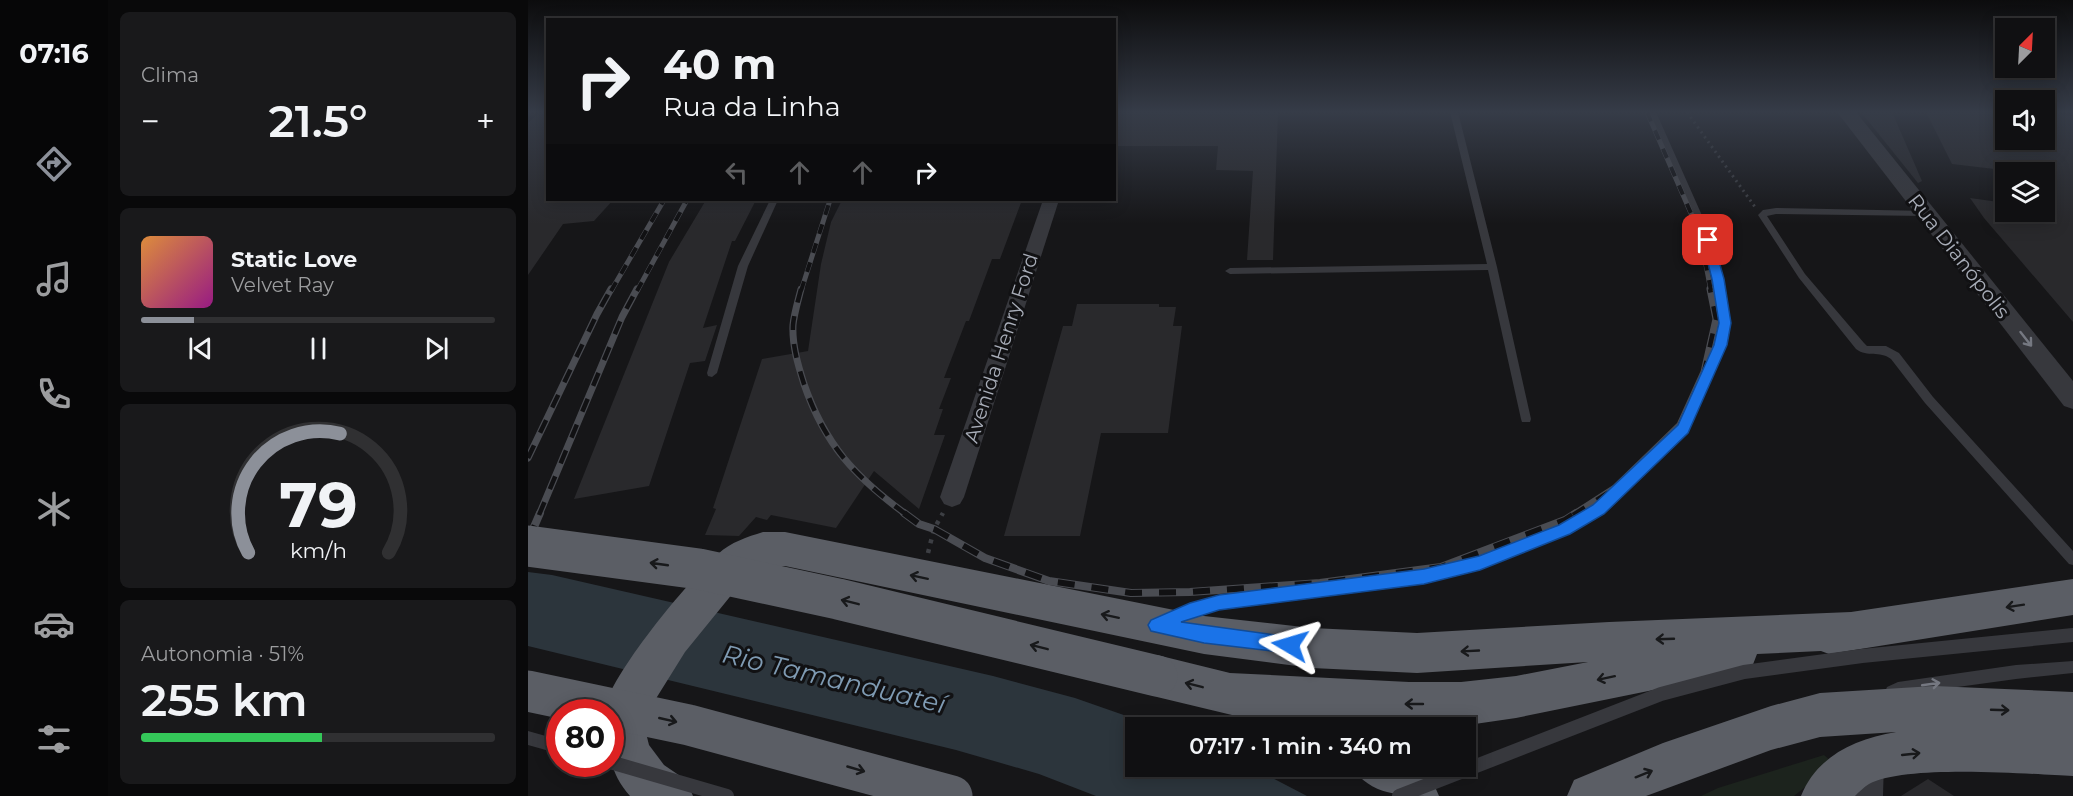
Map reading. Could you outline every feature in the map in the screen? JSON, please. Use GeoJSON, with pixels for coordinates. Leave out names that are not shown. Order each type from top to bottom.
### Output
{"type":"FeatureCollection","features":[{"type":"Feature","properties":{"kind":"highway"},"geometry":{"type":"LineString","coordinates":[[528,546],[699,569],[838,599],[1230,694],[1409,704],[1461,704],[1516,697],[1849,631],[2073,597]]}},
{"type":"Feature","properties":{"kind":"highway"},"geometry":{"type":"LineString","coordinates":[[670,796],[654,789],[640,772],[627,750],[622,718],[626,706],[670,638],[722,576],[732,565],[749,553],[763,549],[785,549],[1204,635],[1312,648],[1417,653],[1608,641],[1849,631]]}},
{"type":"Feature","properties":{"kind":"highway"},"geometry":{"type":"LineString","coordinates":[[528,692],[591,702],[696,726],[952,796]]}},
{"type":"Feature","properties":{"kind":"highway"},"geometry":{"type":"LineString","coordinates":[[1230,694],[1280,717]]}},
{"type":"Feature","properties":{"kind":"highway"},"geometry":{"type":"LineString","coordinates":[[1590,796],[1663,766],[1770,729],[1839,713],[1934,708],[2073,714]]}},
{"type":"Feature","properties":{"kind":"highway"},"geometry":{"type":"LineString","coordinates":[[1824,796],[1856,765],[1869,778],[1915,753],[1958,751],[2073,753]]}},
{"type":"Feature","properties":{"kind":"highway"},"geometry":{"type":"LineString","coordinates":[[1390,777],[1416,796]]}},
{"type":"Feature","properties":{"kind":"street","name":"Rua Dianópolis"},"geometry":{"type":"LineString","coordinates":[[1875,149],[2073,399]]}},
{"type":"Feature","properties":{"kind":"street","name":"Avenida Henry Ford"},"geometry":{"type":"LineString","coordinates":[[952,497],[1051,201]]}},
{"type":"Feature","properties":{"kind":"lane"},"geometry":{"type":"LineString","coordinates":[[1463,149],[1526,419]]}},
{"type":"Feature","properties":{"kind":"lane"},"geometry":{"type":"LineString","coordinates":[[1157,625],[1190,611],[1219,603],[1424,576],[1480,563],[1564,529],[1599,509],[1683,429],[1720,345],[1725,323],[1718,279],[1704,229],[1669,149]]}},
{"type":"Feature","properties":{"kind":"lane"},"geometry":{"type":"LineString","coordinates":[[712,372],[743,266],[774,201]]}},
{"type":"Feature","properties":{"kind":"lane"},"geometry":{"type":"LineString","coordinates":[[1925,213],[1776,211],[1762,214],[1802,276],[1860,346],[1865,350],[1882,350],[1892,354],[1929,400],[2073,560]]}},
{"type":"Feature","properties":{"kind":"lane"},"geometry":{"type":"LineString","coordinates":[[1230,271],[1492,267]]}},
{"type":"Feature","properties":{"kind":"lane"},"geometry":{"type":"LineString","coordinates":[[1399,796],[1661,694],[1744,672],[1874,655],[2073,635]]}},
{"type":"Feature","properties":{"kind":"lane"},"geometry":{"type":"LineString","coordinates":[[1839,713],[1898,689],[2016,672],[2073,667]]}},
{"type":"Feature","properties":{"kind":"lane"},"geometry":{"type":"LineString","coordinates":[[528,738],[546,743]]}},
{"type":"Feature","properties":{"kind":"lane"},"geometry":{"type":"LineString","coordinates":[[624,766],[727,796]]}},
{"type":"Feature","properties":{"kind":"path"},"geometry":{"type":"LineString","coordinates":[[1713,149],[1750,202],[1762,214]]}},
{"type":"Feature","properties":{"kind":"path"},"geometry":{"type":"LineString","coordinates":[[923,577],[934,529],[952,497]]}},
{"type":"Feature","properties":{"kind":"shaded area"},"geometry":{"type":"Polygon","coordinates":[[[1824,755],[1834,764],[1794,796],[1701,796],[1718,788],[1824,755]]]}},
{"type":"Feature","properties":{"kind":"water","name":"Rio Tamanduateí"},"geometry":{"type":"Polygon","coordinates":[[[528,572],[552,575],[993,676],[1075,698],[1129,717],[1125,717],[1125,777],[1270,777],[1307,796],[1096,796],[1039,774],[956,750],[528,646],[528,572]]]}},
{"type":"Feature","properties":{"kind":"building"},"geometry":{"type":"Polygon","coordinates":[[[528,149],[546,149],[546,201],[612,201],[594,221],[563,224],[528,275],[528,149]]]}},
{"type":"Feature","properties":{"kind":"building"},"geometry":{"type":"Polygon","coordinates":[[[1218,149],[1277,149],[1273,260],[1247,260],[1253,171],[1216,170],[1218,149]]]}},
{"type":"Feature","properties":{"kind":"building"},"geometry":{"type":"Polygon","coordinates":[[[1891,149],[1908,149],[1922,181],[1918,183],[1891,149]]]}},
{"type":"Feature","properties":{"kind":"building"},"geometry":{"type":"Polygon","coordinates":[[[1945,149],[2073,149],[2073,322],[1984,218],[1970,198],[1995,201],[1995,222],[2055,222],[2055,162],[1995,162],[1995,169],[1952,164],[1945,149]]]}},
{"type":"Feature","properties":{"kind":"building"},"geometry":{"type":"Polygon","coordinates":[[[705,201],[755,201],[735,241],[732,241],[703,328],[717,325],[705,361],[690,363],[649,486],[574,499],[669,262],[705,201]]]}},
{"type":"Feature","properties":{"kind":"building"},"geometry":{"type":"Polygon","coordinates":[[[842,201],[1022,201],[1000,259],[992,259],[969,321],[966,321],[944,378],[951,378],[939,409],[943,409],[934,435],[945,435],[919,509],[874,471],[836,528],[771,515],[767,520],[756,517],[739,536],[705,535],[716,509],[713,508],[762,359],[808,351],[821,264],[831,222],[842,201]]]}},
{"type":"Feature","properties":{"kind":"building"},"geometry":{"type":"Polygon","coordinates":[[[1077,304],[1159,304],[1159,307],[1176,307],[1173,326],[1182,326],[1168,433],[1101,433],[1080,536],[1004,536],[1063,326],[1072,326],[1077,304]]]}},
{"type":"Feature","properties":{"kind":"building"},"geometry":{"type":"Polygon","coordinates":[[[1928,779],[1954,796],[1901,796],[1928,779]]]}},
{"type":"Feature","properties":{"kind":"railway"},"geometry":{"type":"LineString","coordinates":[[1663,149],[1700,234],[1711,291]]}},
{"type":"Feature","properties":{"kind":"railway"},"geometry":{"type":"LineString","coordinates":[[611,291],[663,201]]}},
{"type":"Feature","properties":{"kind":"railway"},"geometry":{"type":"LineString","coordinates":[[637,291],[686,201]]}},
{"type":"Feature","properties":{"kind":"railway"},"geometry":{"type":"LineString","coordinates":[[801,291],[830,201]]}},
{"type":"Feature","properties":{"kind":"railway"},"geometry":{"type":"LineString","coordinates":[[528,458],[611,289]]}},
{"type":"Feature","properties":{"kind":"railway"},"geometry":{"type":"LineString","coordinates":[[539,515],[622,317],[637,289]]}},
{"type":"Feature","properties":{"kind":"railway"},"geometry":{"type":"LineString","coordinates":[[801,289],[794,321],[793,340],[812,406],[832,442],[857,473],[907,515]]}},
{"type":"Feature","properties":{"kind":"railway"},"geometry":{"type":"LineString","coordinates":[[1573,515],[1615,488],[1680,425],[1704,372],[1716,319],[1710,289]]}},
{"type":"Feature","properties":{"kind":"railway"},"geometry":{"type":"LineString","coordinates":[[528,541],[540,513]]}},
{"type":"Feature","properties":{"kind":"railway"},"geometry":{"type":"LineString","coordinates":[[904,513],[919,524],[934,529],[985,558],[1049,581],[1131,593],[1190,592],[1320,583],[1441,567],[1565,520],[1576,513]]}},
{"type":"Feature","properties":{"kind":"route"},"geometry":{"type":"LineString","coordinates":[[1290,645],[1204,635],[1157,625],[1190,611],[1219,603],[1424,576],[1480,563],[1564,529],[1599,509],[1683,429],[1720,345],[1725,323],[1718,279],[1708,240]]}}]}
